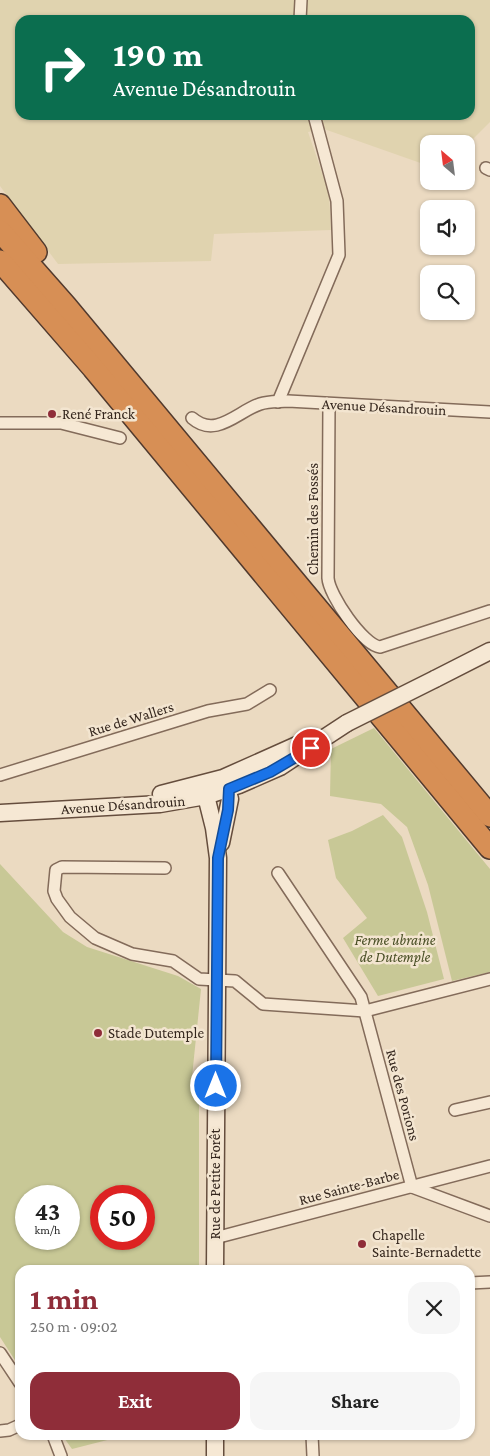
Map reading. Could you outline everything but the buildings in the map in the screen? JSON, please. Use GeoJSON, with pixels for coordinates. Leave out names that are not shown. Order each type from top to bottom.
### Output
{"type":"FeatureCollection","features":[{"type":"Feature","properties":{"kind":"highway"},"geometry":{"type":"LineString","coordinates":[[0,205],[76,303],[113,362]]}},
{"type":"Feature","properties":{"kind":"highway"},"geometry":{"type":"LineString","coordinates":[[0,231],[113,362],[490,816]]}},
{"type":"Feature","properties":{"kind":"highway"},"geometry":{"type":"LineString","coordinates":[[0,261],[88,363],[490,848]]}},
{"type":"Feature","properties":{"kind":"main road","name":"Avenue Désandrouin"},"geometry":{"type":"LineString","coordinates":[[0,813],[160,804],[226,784],[490,651]]}},
{"type":"Feature","properties":{"kind":"main road","name":"Rue de Petite Forêt"},"geometry":{"type":"LineString","coordinates":[[218,858],[228,810],[226,784]]}},
{"type":"Feature","properties":{"kind":"main road","name":"Avenue Désandrouin"},"geometry":{"type":"LineString","coordinates":[[0,805],[98,800],[206,790]]}},
{"type":"Feature","properties":{"kind":"main road","name":"Rue de Petite Forêt"},"geometry":{"type":"LineString","coordinates":[[206,790],[218,858],[215,1265]]}},
{"type":"Feature","properties":{"kind":"main road"},"geometry":{"type":"LineString","coordinates":[[215,1440],[215,1456]]}},
{"type":"Feature","properties":{"kind":"street"},"geometry":{"type":"LineString","coordinates":[[300,15],[302,0]]}},
{"type":"Feature","properties":{"kind":"street"},"geometry":{"type":"LineString","coordinates":[[278,402],[340,255],[337,201],[315,120]]}},
{"type":"Feature","properties":{"kind":"street","name":"Avenue Désandrouin"},"geometry":{"type":"LineString","coordinates":[[192,418],[206,425],[224,424],[256,406],[278,402],[490,412]]}},
{"type":"Feature","properties":{"kind":"street","name":"Chemin des Fossés"},"geometry":{"type":"LineString","coordinates":[[329,404],[328,578],[330,590],[340,606],[369,641],[380,646],[490,611]]}},
{"type":"Feature","properties":{"kind":"street"},"geometry":{"type":"LineString","coordinates":[[0,424],[61,423],[120,438]]}},
{"type":"Feature","properties":{"kind":"street","name":"Rue de Wallers"},"geometry":{"type":"LineString","coordinates":[[0,775],[208,711],[247,704],[270,690]]}},
{"type":"Feature","properties":{"kind":"street"},"geometry":{"type":"LineString","coordinates":[[166,868],[60,868],[54,874],[55,894],[70,917],[100,941],[132,954],[173,961],[200,979],[235,980],[263,1004],[365,1011],[490,979]]}},
{"type":"Feature","properties":{"kind":"street","name":"Rue des Porions"},"geometry":{"type":"LineString","coordinates":[[278,873],[357,988],[365,1011],[412,1186]]}},
{"type":"Feature","properties":{"kind":"street"},"geometry":{"type":"LineString","coordinates":[[455,1110],[490,1102]]}},
{"type":"Feature","properties":{"kind":"street","name":"Rue Sainte-Barbe"},"geometry":{"type":"LineString","coordinates":[[215,1238],[490,1166]]}},
{"type":"Feature","properties":{"kind":"street"},"geometry":{"type":"LineString","coordinates":[[412,1186],[490,1216]]}},
{"type":"Feature","properties":{"kind":"street"},"geometry":{"type":"LineString","coordinates":[[475,1283],[490,1282]]}},
{"type":"Feature","properties":{"kind":"street"},"geometry":{"type":"LineString","coordinates":[[0,1353],[15,1376]]}},
{"type":"Feature","properties":{"kind":"street"},"geometry":{"type":"LineString","coordinates":[[0,1431],[15,1426]]}},
{"type":"Feature","properties":{"kind":"street"},"geometry":{"type":"LineString","coordinates":[[55,1440],[61,1456]]}},
{"type":"Feature","properties":{"kind":"street"},"geometry":{"type":"LineString","coordinates":[[312,1440],[313,1456]]}},
{"type":"Feature","properties":{"kind":"shaded area"},"geometry":{"type":"Polygon","coordinates":[[[0,0],[490,0],[490,122],[475,137],[475,135],[420,135],[420,163],[324,129],[308,132],[329,193],[331,230],[214,234],[211,261],[58,264],[0,186],[0,0]]]}},
{"type":"Feature","properties":{"kind":"green space"},"geometry":{"type":"Polygon","coordinates":[[[374,728],[490,869],[490,972],[452,981],[428,885],[407,827],[381,804],[330,796],[331,749],[374,728]]]}},
{"type":"Feature","properties":{"kind":"green space","name":"Ferme ubraine de Dutemple"},"geometry":{"type":"Polygon","coordinates":[[[383,815],[402,837],[427,912],[444,979],[378,996],[343,938],[367,918],[336,878],[328,840],[352,831],[383,815]]]}},
{"type":"Feature","properties":{"kind":"green space"},"geometry":{"type":"Polygon","coordinates":[[[0,864],[63,932],[87,947],[178,976],[201,989],[192,1077],[199,1083],[199,1265],[15,1265],[15,1360],[0,1337],[0,864]]]}},
{"type":"Feature","properties":{"kind":"green space"},"geometry":{"type":"Polygon","coordinates":[[[66,1440],[107,1440],[72,1449],[66,1440]]]}},
{"type":"Feature","properties":{"kind":"place","name":"René Franck"},"geometry":{"type":"Point","coordinates":[52,414]}},
{"type":"Feature","properties":{"kind":"place","name":"Stade Dutemple"},"geometry":{"type":"Point","coordinates":[98,1033]}},
{"type":"Feature","properties":{"kind":"place","name":"Chapelle Sainte-Bernadette"},"geometry":{"type":"Point","coordinates":[362,1244]}},
{"type":"Feature","properties":{"kind":"route"},"geometry":{"type":"LineString","coordinates":[[216,1086],[218,858],[230,799],[229,789],[270,772],[311,748]]}}]}
